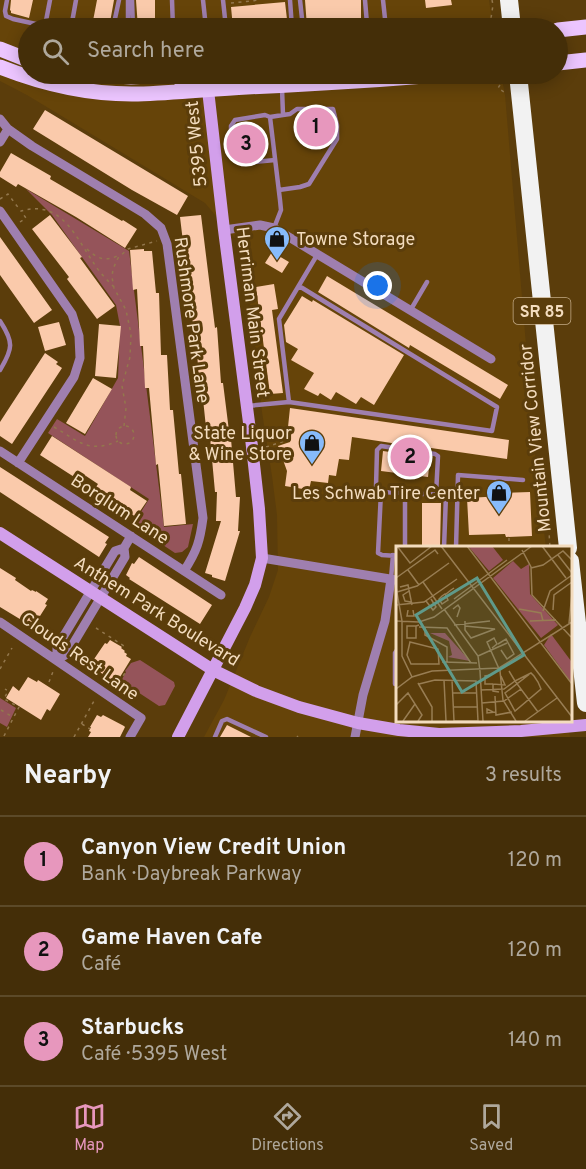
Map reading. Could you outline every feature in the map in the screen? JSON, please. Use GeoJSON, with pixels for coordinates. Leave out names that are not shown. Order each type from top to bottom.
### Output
{"type":"FeatureCollection","features":[{"type":"Feature","properties":{"kind":"highway"},"geometry":{"type":"LineString","coordinates":[[508,0],[511,18]]}},
{"type":"Feature","properties":{"kind":"highway","name":"Mountain View Corridor"},"geometry":{"type":"LineString","coordinates":[[519,84],[568,546]]}},
{"type":"Feature","properties":{"kind":"highway"},"geometry":{"type":"LineString","coordinates":[[571,570],[586,703]]}},
{"type":"Feature","properties":{"kind":"main road"},"geometry":{"type":"LineString","coordinates":[[568,29],[586,27]]}},
{"type":"Feature","properties":{"kind":"main road"},"geometry":{"type":"LineString","coordinates":[[0,49],[18,56]]}},
{"type":"Feature","properties":{"kind":"main road"},"geometry":{"type":"LineString","coordinates":[[568,62],[586,60]]}},
{"type":"Feature","properties":{"kind":"main road"},"geometry":{"type":"LineString","coordinates":[[0,67],[18,73]]}},
{"type":"Feature","properties":{"kind":"main road"},"geometry":{"type":"LineString","coordinates":[[56,84],[103,92],[137,94],[310,84]]}},
{"type":"Feature","properties":{"kind":"main road"},"geometry":{"type":"LineString","coordinates":[[137,94],[147,86],[182,84]]}},
{"type":"Feature","properties":{"kind":"main road"},"geometry":{"type":"LineString","coordinates":[[208,90],[214,84]]}},
{"type":"Feature","properties":{"kind":"main road","name":"5395 West"},"geometry":{"type":"LineString","coordinates":[[208,90],[220,195]]}},
{"type":"Feature","properties":{"kind":"main road","name":"Herriman Main Street"},"geometry":{"type":"LineString","coordinates":[[178,737],[245,608],[255,585],[262,558],[259,509],[220,195]]}},
{"type":"Feature","properties":{"kind":"main road","name":"Anthem Park Boulevard"},"geometry":{"type":"LineString","coordinates":[[0,533],[213,670],[256,691],[299,707],[358,723],[439,734],[521,731],[586,725]]}},
{"type":"Feature","properties":{"kind":"street","name":"Rushmore Park Lane"},"geometry":{"type":"LineString","coordinates":[[0,119],[8,129],[32,146],[145,214],[161,228],[167,244],[202,518],[200,540],[194,556],[184,571]]}},
{"type":"Feature","properties":{"kind":"street"},"geometry":{"type":"LineString","coordinates":[[0,142],[8,129]]}},
{"type":"Feature","properties":{"kind":"street"},"geometry":{"type":"LineString","coordinates":[[0,211],[72,314],[79,336],[80,358],[74,377],[18,463]]}},
{"type":"Feature","properties":{"kind":"street"},"geometry":{"type":"LineString","coordinates":[[224,230],[260,225],[274,228],[491,359]]}},
{"type":"Feature","properties":{"kind":"street","name":"Borglum Lane"},"geometry":{"type":"LineString","coordinates":[[0,451],[221,595]]}},
{"type":"Feature","properties":{"kind":"street"},"geometry":{"type":"LineString","coordinates":[[57,660],[67,654],[96,594],[125,557],[124,548],[131,536]]}},
{"type":"Feature","properties":{"kind":"street"},"geometry":{"type":"LineString","coordinates":[[262,558],[394,579],[385,621],[363,695],[355,737]]}},
{"type":"Feature","properties":{"kind":"street","name":"Clouds Rest Lane"},"geometry":{"type":"LineString","coordinates":[[0,622],[141,718],[130,737]]}},
{"type":"Feature","properties":{"kind":"lane"},"geometry":{"type":"LineString","coordinates":[[7,0],[6,15],[18,20]]}},
{"type":"Feature","properties":{"kind":"lane"},"geometry":{"type":"LineString","coordinates":[[47,18],[50,0]]}},
{"type":"Feature","properties":{"kind":"lane"},"geometry":{"type":"LineString","coordinates":[[73,18],[76,0]]}},
{"type":"Feature","properties":{"kind":"lane"},"geometry":{"type":"LineString","coordinates":[[115,18],[119,0]]}},
{"type":"Feature","properties":{"kind":"lane"},"geometry":{"type":"LineString","coordinates":[[130,0],[131,18]]}},
{"type":"Feature","properties":{"kind":"lane"},"geometry":{"type":"LineString","coordinates":[[172,0],[173,18]]}},
{"type":"Feature","properties":{"kind":"lane"},"geometry":{"type":"LineString","coordinates":[[203,0],[205,18]]}},
{"type":"Feature","properties":{"kind":"lane"},"geometry":{"type":"LineString","coordinates":[[290,0],[291,18]]}},
{"type":"Feature","properties":{"kind":"lane"},"geometry":{"type":"LineString","coordinates":[[300,0],[302,18]]}},
{"type":"Feature","properties":{"kind":"lane"},"geometry":{"type":"LineString","coordinates":[[365,0],[366,18]]}},
{"type":"Feature","properties":{"kind":"lane"},"geometry":{"type":"LineString","coordinates":[[383,0],[385,18]]}},
{"type":"Feature","properties":{"kind":"lane"},"geometry":{"type":"LineString","coordinates":[[225,2],[226,18]]}},
{"type":"Feature","properties":{"kind":"lane"},"geometry":{"type":"LineString","coordinates":[[282,86],[283,115]]}},
{"type":"Feature","properties":{"kind":"lane"},"geometry":{"type":"LineString","coordinates":[[275,160],[241,163],[235,159],[231,126],[235,120],[290,114],[297,109],[333,109],[337,125],[337,139],[309,184],[279,190]]}},
{"type":"Feature","properties":{"kind":"lane"},"geometry":{"type":"LineString","coordinates":[[270,117],[281,210],[274,228]]}},
{"type":"Feature","properties":{"kind":"lane"},"geometry":{"type":"LineString","coordinates":[[289,402],[279,319],[317,255]]}},
{"type":"Feature","properties":{"kind":"lane"},"geometry":{"type":"LineString","coordinates":[[410,311],[427,282]]}},
{"type":"Feature","properties":{"kind":"lane"},"geometry":{"type":"LineString","coordinates":[[247,406],[289,402],[492,431],[497,407],[298,286]]}},
{"type":"Feature","properties":{"kind":"lane"},"geometry":{"type":"LineString","coordinates":[[0,321],[9,334],[10,354],[0,370]]}},
{"type":"Feature","properties":{"kind":"lane"},"geometry":{"type":"LineString","coordinates":[[435,495],[438,456],[381,446],[377,450],[376,488],[381,492],[405,494],[435,495],[446,495],[444,546]]}},
{"type":"Feature","properties":{"kind":"lane"},"geometry":{"type":"LineString","coordinates":[[456,546],[458,475],[523,480]]}},
{"type":"Feature","properties":{"kind":"lane"},"geometry":{"type":"LineString","coordinates":[[381,492],[378,553],[395,556],[394,579]]}},
{"type":"Feature","properties":{"kind":"lane"},"geometry":{"type":"LineString","coordinates":[[405,494],[405,546]]}},
{"type":"Feature","properties":{"kind":"lane"},"geometry":{"type":"LineString","coordinates":[[396,652],[396,684]]}},
{"type":"Feature","properties":{"kind":"lane"},"geometry":{"type":"LineString","coordinates":[[215,737],[222,721],[227,719],[266,737]]}},
{"type":"Feature","properties":{"kind":"path"},"geometry":{"type":"LineString","coordinates":[[225,2],[260,0]]}},
{"type":"Feature","properties":{"kind":"path"},"geometry":{"type":"LineString","coordinates":[[490,18],[492,0]]}},
{"type":"Feature","properties":{"kind":"path"},"geometry":{"type":"LineString","coordinates":[[0,200],[8,194],[26,218],[12,228]]}},
{"type":"Feature","properties":{"kind":"path"},"geometry":{"type":"LineString","coordinates":[[21,211],[39,208],[51,212],[70,227],[96,267],[114,288],[126,310],[131,334],[130,357],[122,386],[126,408],[124,426]]}},
{"type":"Feature","properties":{"kind":"path"},"geometry":{"type":"LineString","coordinates":[[84,246],[102,259],[114,258],[132,247],[165,239]]}},
{"type":"Feature","properties":{"kind":"path"},"geometry":{"type":"LineString","coordinates":[[114,288],[113,269],[120,255]]}},
{"type":"Feature","properties":{"kind":"path"},"geometry":{"type":"LineString","coordinates":[[45,421],[87,446],[99,447],[118,441]]}},
{"type":"Feature","properties":{"kind":"path"},"geometry":{"type":"LineString","coordinates":[[124,426],[132,429],[134,437],[128,443],[122,444],[118,441],[116,431],[124,426]]}},
{"type":"Feature","properties":{"kind":"path"},"geometry":{"type":"LineString","coordinates":[[266,447],[288,440],[288,433],[293,434]]}},
{"type":"Feature","properties":{"kind":"path"},"geometry":{"type":"LineString","coordinates":[[509,538],[509,546]]}},
{"type":"Feature","properties":{"kind":"path"},"geometry":{"type":"LineString","coordinates":[[92,626],[124,646],[122,649]]}},
{"type":"Feature","properties":{"kind":"path"},"geometry":{"type":"LineString","coordinates":[[0,669],[12,648]]}},
{"type":"Feature","properties":{"kind":"path"},"geometry":{"type":"LineString","coordinates":[[49,682],[57,660]]}},
{"type":"Feature","properties":{"kind":"path"},"geometry":{"type":"LineString","coordinates":[[119,682],[124,672]]}},
{"type":"Feature","properties":{"kind":"path"},"geometry":{"type":"LineString","coordinates":[[4,736],[19,707],[4,699],[8,691],[5,689]]}},
{"type":"Feature","properties":{"kind":"path"},"geometry":{"type":"LineString","coordinates":[[74,737],[94,700]]}},
{"type":"Feature","properties":{"kind":"path"},"geometry":{"type":"LineString","coordinates":[[1,710],[13,718]]}},
{"type":"Feature","properties":{"kind":"path"},"geometry":{"type":"LineString","coordinates":[[81,724],[90,729]]}},
{"type":"Feature","properties":{"kind":"shaded area"},"geometry":{"type":"Polygon","coordinates":[[[0,0],[489,0],[492,18],[18,18],[18,84],[503,84],[536,464],[546,546],[396,546],[396,722],[568,722],[570,737],[204,737],[224,700],[269,597],[278,570],[277,515],[262,412],[244,249],[205,203],[0,81],[0,0]]]}},
{"type":"Feature","properties":{"kind":"shaded area"},"geometry":{"type":"Polygon","coordinates":[[[26,189],[129,251],[164,527],[193,524],[188,547],[182,552],[175,553],[133,525],[149,499],[48,433],[57,419],[85,436],[118,378],[120,326],[116,305],[52,215],[26,189]]]}},
{"type":"Feature","properties":{"kind":"shaded area"},"geometry":{"type":"Polygon","coordinates":[[[140,660],[174,682],[175,686],[165,705],[159,706],[121,681],[131,663],[140,660]]]}},
{"type":"Feature","properties":{"kind":"shaded area"},"geometry":{"type":"Polygon","coordinates":[[[0,698],[16,708],[7,727],[0,723],[0,698]]]}},
{"type":"Feature","properties":{"kind":"building"},"geometry":{"type":"Polygon","coordinates":[[[11,0],[33,0],[29,18],[11,13],[11,0]]]}},
{"type":"Feature","properties":{"kind":"building"},"geometry":{"type":"Polygon","coordinates":[[[97,0],[114,0],[111,18],[94,18],[97,0]]]}},
{"type":"Feature","properties":{"kind":"building"},"geometry":{"type":"Polygon","coordinates":[[[136,0],[155,0],[155,18],[137,18],[136,0]]]}},
{"type":"Feature","properties":{"kind":"building"},"geometry":{"type":"Polygon","coordinates":[[[305,0],[361,0],[361,18],[306,18],[305,0]]]}},
{"type":"Feature","properties":{"kind":"building"},"geometry":{"type":"Polygon","coordinates":[[[425,0],[451,0],[452,5],[426,8],[425,0]]]}},
{"type":"Feature","properties":{"kind":"building"},"geometry":{"type":"Polygon","coordinates":[[[285,2],[287,18],[232,18],[231,7],[285,2]]]}},
{"type":"Feature","properties":{"kind":"building"},"geometry":{"type":"Polygon","coordinates":[[[45,110],[188,196],[177,215],[33,129],[45,110]]]}},
{"type":"Feature","properties":{"kind":"building"},"geometry":{"type":"Polygon","coordinates":[[[308,114],[330,116],[332,124],[327,124],[328,129],[323,130],[324,142],[311,143],[308,114]]]}},
{"type":"Feature","properties":{"kind":"building"},"geometry":{"type":"Polygon","coordinates":[[[253,130],[256,156],[241,157],[238,132],[253,130]]]}},
{"type":"Feature","properties":{"kind":"building"},"geometry":{"type":"Polygon","coordinates":[[[11,153],[51,176],[50,179],[137,229],[125,248],[18,184],[16,187],[0,177],[0,172],[11,153]]]}},
{"type":"Feature","properties":{"kind":"building"},"geometry":{"type":"Polygon","coordinates":[[[50,215],[115,306],[97,319],[67,279],[69,277],[32,229],[50,215]]]}},
{"type":"Feature","properties":{"kind":"building"},"geometry":{"type":"Polygon","coordinates":[[[201,215],[215,328],[217,327],[221,383],[223,383],[231,439],[236,497],[240,497],[238,531],[240,531],[225,581],[205,573],[221,521],[216,521],[217,492],[215,492],[210,437],[207,437],[201,380],[199,380],[195,325],[193,325],[180,217],[201,215]]]}},
{"type":"Feature","properties":{"kind":"building"},"geometry":{"type":"Polygon","coordinates":[[[0,237],[52,310],[34,323],[0,275],[0,237]]]}},
{"type":"Feature","properties":{"kind":"building"},"geometry":{"type":"Polygon","coordinates":[[[144,249],[144,251],[152,251],[156,293],[159,293],[161,355],[167,355],[170,410],[173,410],[186,524],[164,526],[149,388],[145,388],[143,346],[140,346],[137,289],[133,290],[130,250],[144,249]]]}},
{"type":"Feature","properties":{"kind":"building"},"geometry":{"type":"Polygon","coordinates":[[[272,252],[289,262],[282,273],[265,263],[272,252]]]}},
{"type":"Feature","properties":{"kind":"building"},"geometry":{"type":"Polygon","coordinates":[[[327,276],[508,385],[500,399],[410,345],[409,348],[318,292],[327,276]]]}},
{"type":"Feature","properties":{"kind":"building"},"geometry":{"type":"Polygon","coordinates":[[[274,284],[278,309],[272,310],[283,393],[270,394],[256,287],[274,284]]]}},
{"type":"Feature","properties":{"kind":"building"},"geometry":{"type":"Polygon","coordinates":[[[302,296],[312,302],[313,300],[404,355],[374,405],[361,397],[356,404],[336,392],[331,400],[320,393],[318,396],[304,389],[314,373],[291,360],[298,349],[286,342],[284,325],[302,296]]]}},
{"type":"Feature","properties":{"kind":"building"},"geometry":{"type":"Polygon","coordinates":[[[59,322],[66,345],[45,351],[38,327],[59,322]]]}},
{"type":"Feature","properties":{"kind":"building"},"geometry":{"type":"Polygon","coordinates":[[[99,324],[121,326],[116,378],[95,376],[99,324]]]}},
{"type":"Feature","properties":{"kind":"building"},"geometry":{"type":"Polygon","coordinates":[[[45,353],[58,362],[56,364],[62,368],[12,444],[0,436],[0,422],[45,353]]]}},
{"type":"Feature","properties":{"kind":"building"},"geometry":{"type":"Polygon","coordinates":[[[93,378],[112,389],[85,434],[66,423],[93,378]]]}},
{"type":"Feature","properties":{"kind":"building"},"geometry":{"type":"Polygon","coordinates":[[[290,408],[509,440],[507,459],[352,437],[349,460],[339,459],[336,476],[329,475],[328,483],[311,481],[309,490],[285,486],[287,471],[278,446],[290,442],[292,428],[288,427],[290,408]]]}},
{"type":"Feature","properties":{"kind":"building"},"geometry":{"type":"Polygon","coordinates":[[[52,436],[131,487],[130,490],[147,501],[136,517],[94,490],[98,484],[86,476],[82,482],[40,455],[52,436]]]}},
{"type":"Feature","properties":{"kind":"building"},"geometry":{"type":"Polygon","coordinates":[[[383,451],[430,458],[428,477],[381,471],[383,451]]]}},
{"type":"Feature","properties":{"kind":"building"},"geometry":{"type":"Polygon","coordinates":[[[0,467],[109,537],[99,557],[0,492],[0,467]]]}},
{"type":"Feature","properties":{"kind":"building","name":"Les Schwab Tire Center"},"geometry":{"type":"Polygon","coordinates":[[[530,492],[532,536],[469,535],[467,498],[530,492]]]}},
{"type":"Feature","properties":{"kind":"building"},"geometry":{"type":"Polygon","coordinates":[[[422,503],[441,503],[440,546],[422,546],[422,503]]]}},
{"type":"Feature","properties":{"kind":"building"},"geometry":{"type":"Polygon","coordinates":[[[139,557],[212,605],[200,624],[129,579],[126,575],[132,563],[134,564],[139,557]]]}},
{"type":"Feature","properties":{"kind":"building"},"geometry":{"type":"Polygon","coordinates":[[[0,568],[31,591],[36,591],[48,599],[45,604],[47,605],[33,627],[0,607],[0,568]]]}},
{"type":"Feature","properties":{"kind":"building"},"geometry":{"type":"Polygon","coordinates":[[[110,640],[122,647],[126,656],[131,659],[117,682],[90,665],[105,643],[107,644],[110,640]]]}},
{"type":"Feature","properties":{"kind":"building"},"geometry":{"type":"Polygon","coordinates":[[[28,677],[37,682],[38,680],[60,694],[50,711],[47,709],[41,720],[6,698],[13,686],[19,691],[28,677]]]}},
{"type":"Feature","properties":{"kind":"building"},"geometry":{"type":"Polygon","coordinates":[[[97,715],[101,717],[103,715],[124,726],[120,737],[88,737],[91,732],[90,727],[97,715]]]}},
{"type":"Feature","properties":{"kind":"building"},"geometry":{"type":"Polygon","coordinates":[[[227,725],[251,737],[220,737],[227,725]]]}},
{"type":"Feature","properties":{"kind":"place","name":"Canyon View Credit Union"},"geometry":{"type":"Point","coordinates":[316,127]}},
{"type":"Feature","properties":{"kind":"place","name":"Starbucks"},"geometry":{"type":"Point","coordinates":[246,144]}},
{"type":"Feature","properties":{"kind":"place","name":"Towne Storage"},"geometry":{"type":"Point","coordinates":[277,262]}},
{"type":"Feature","properties":{"kind":"place","name":"Game Haven Cafe"},"geometry":{"type":"Point","coordinates":[410,457]}},
{"type":"Feature","properties":{"kind":"place","name":"State Liquor & Wine Store"},"geometry":{"type":"Point","coordinates":[312,466]}},
{"type":"Feature","properties":{"kind":"place","name":"Les Schwab Tire Center"},"geometry":{"type":"Point","coordinates":[499,516]}}]}
